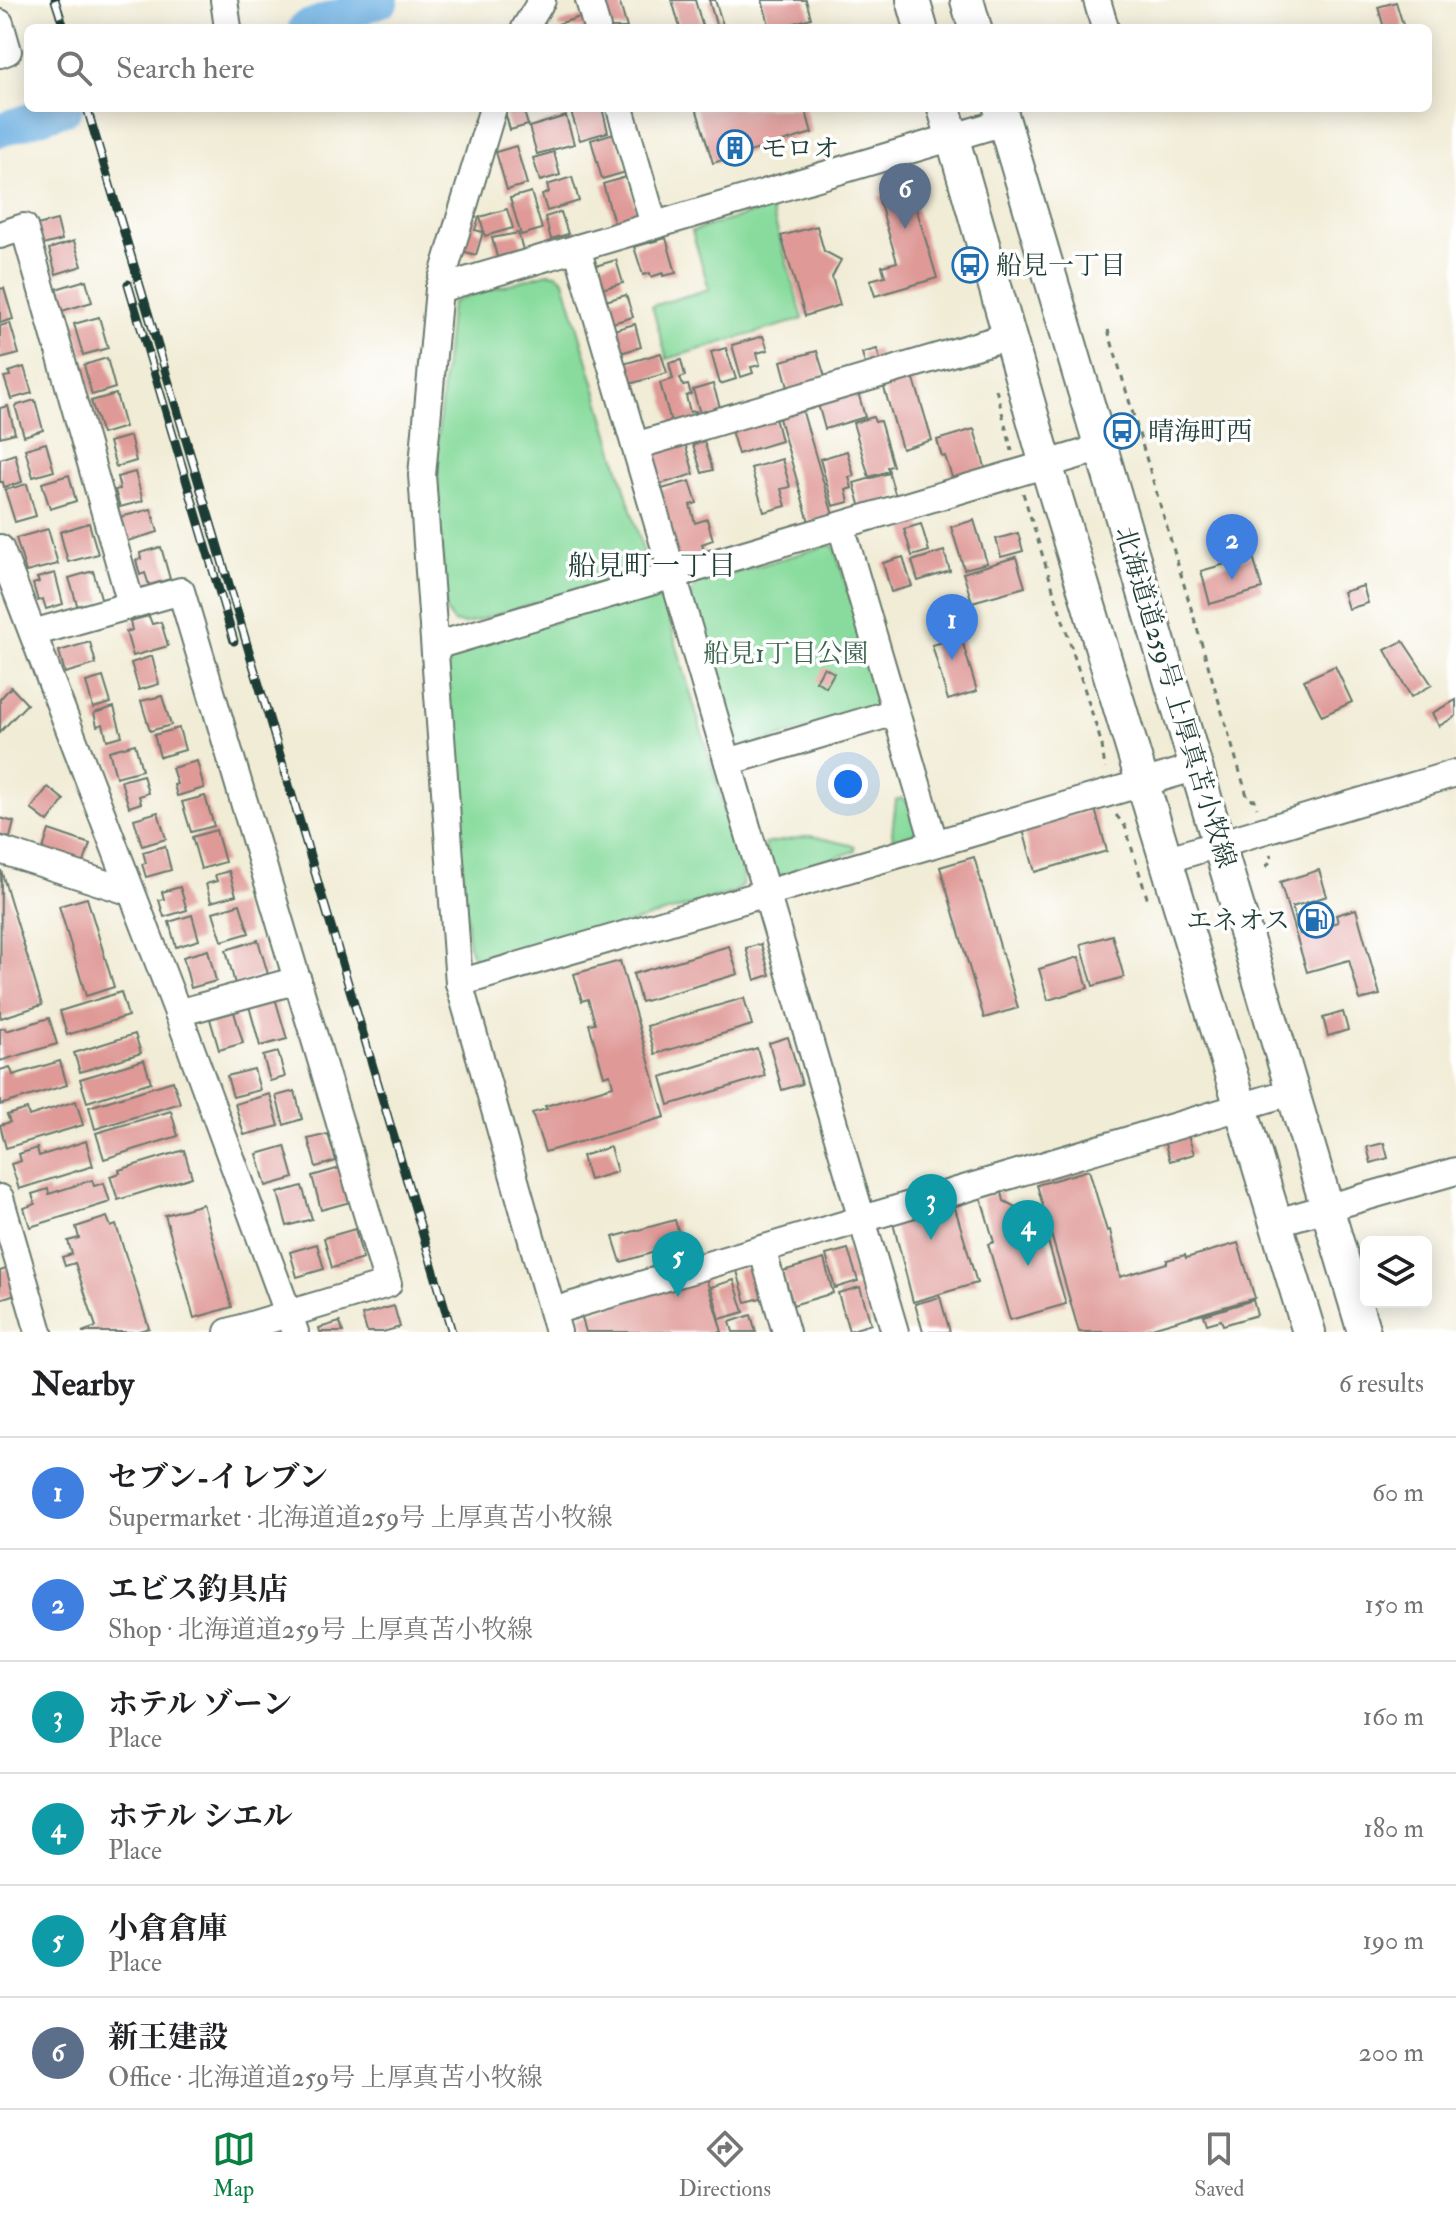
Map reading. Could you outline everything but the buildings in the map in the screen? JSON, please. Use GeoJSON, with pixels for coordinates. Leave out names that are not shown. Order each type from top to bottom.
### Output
{"type":"FeatureCollection","features":[{"type":"Feature","properties":{"kind":"main road"},"geometry":{"type":"LineString","coordinates":[[913,0],[920,24]]}},
{"type":"Feature","properties":{"kind":"main road"},"geometry":{"type":"LineString","coordinates":[[967,0],[974,24]]}},
{"type":"Feature","properties":{"kind":"main road","name":"北海道道259号 上厚真苫小牧線"},"geometry":{"type":"LineString","coordinates":[[1002,115],[1364,1332]]}},
{"type":"Feature","properties":{"kind":"main road"},"geometry":{"type":"LineString","coordinates":[[949,122],[1009,336],[1032,469],[1142,782],[1309,1332]]}},
{"type":"Feature","properties":{"kind":"street"},"geometry":{"type":"LineString","coordinates":[[527,24],[542,0]]}},
{"type":"Feature","properties":{"kind":"street"},"geometry":{"type":"LineString","coordinates":[[589,0],[596,24]]}},
{"type":"Feature","properties":{"kind":"street"},"geometry":{"type":"LineString","coordinates":[[1097,0],[1104,24]]}},
{"type":"Feature","properties":{"kind":"street"},"geometry":{"type":"LineString","coordinates":[[0,23],[8,51],[0,54]]}},
{"type":"Feature","properties":{"kind":"street"},"geometry":{"type":"LineString","coordinates":[[492,112],[439,289],[422,475],[459,983],[556,1321],[762,1249],[1294,1091]]}},
{"type":"Feature","properties":{"kind":"street"},"geometry":{"type":"LineString","coordinates":[[621,112],[654,225]]}},
{"type":"Feature","properties":{"kind":"street"},"geometry":{"type":"LineString","coordinates":[[439,289],[654,225],[949,122],[1002,115]]}},
{"type":"Feature","properties":{"kind":"street"},"geometry":{"type":"LineString","coordinates":[[0,235],[24,227],[131,604]]}},
{"type":"Feature","properties":{"kind":"street"},"geometry":{"type":"LineString","coordinates":[[577,248],[895,1332]]}},
{"type":"Feature","properties":{"kind":"street"},"geometry":{"type":"LineString","coordinates":[[635,446],[1009,336]]}},
{"type":"Feature","properties":{"kind":"street"},"geometry":{"type":"LineString","coordinates":[[435,646],[1101,448]]}},
{"type":"Feature","properties":{"kind":"street"},"geometry":{"type":"LineString","coordinates":[[841,526],[934,842]]}},
{"type":"Feature","properties":{"kind":"street"},"geometry":{"type":"LineString","coordinates":[[0,548],[178,1013],[292,1323]]}},
{"type":"Feature","properties":{"kind":"street"},"geometry":{"type":"LineString","coordinates":[[33,633],[181,591],[388,1284],[292,1323],[228,1332]]}},
{"type":"Feature","properties":{"kind":"street"},"geometry":{"type":"LineString","coordinates":[[728,762],[895,712]]}},
{"type":"Feature","properties":{"kind":"street"},"geometry":{"type":"LineString","coordinates":[[459,983],[1197,767]]}},
{"type":"Feature","properties":{"kind":"street"},"geometry":{"type":"LineString","coordinates":[[1165,860],[1456,773]]}},
{"type":"Feature","properties":{"kind":"street"},"geometry":{"type":"LineString","coordinates":[[0,850],[131,892]]}},
{"type":"Feature","properties":{"kind":"street"},"geometry":{"type":"LineString","coordinates":[[178,1013],[298,980]]}},
{"type":"Feature","properties":{"kind":"street"},"geometry":{"type":"LineString","coordinates":[[1274,1223],[1456,1171]]}},
{"type":"Feature","properties":{"kind":"street"},"geometry":{"type":"LineString","coordinates":[[0,1198],[39,1332]]}},
{"type":"Feature","properties":{"kind":"street"},"geometry":{"type":"LineString","coordinates":[[762,1249],[786,1332]]}},
{"type":"Feature","properties":{"kind":"path"},"geometry":{"type":"LineString","coordinates":[[1108,330],[1248,799],[1255,800],[1264,830],[1272,859],[1266,867]]}},
{"type":"Feature","properties":{"kind":"path"},"geometry":{"type":"LineString","coordinates":[[994,380],[1032,469],[1107,765],[1104,772]]}},
{"type":"Feature","properties":{"kind":"path"},"geometry":{"type":"LineString","coordinates":[[1116,815],[1125,826],[1149,904]]}},
{"type":"Feature","properties":{"kind":"green space"},"geometry":{"type":"Polygon","coordinates":[[[771,208],[803,319],[667,359],[652,306],[709,289],[692,231],[771,208]]]}},
{"type":"Feature","properties":{"kind":"green space"},"geometry":{"type":"Polygon","coordinates":[[[548,273],[557,274],[564,280],[644,554],[642,566],[635,574],[465,624],[453,622],[446,611],[436,456],[452,303],[548,273]]]}},
{"type":"Feature","properties":{"kind":"green space","name":"船見1丁目公園"},"geometry":{"type":"Polygon","coordinates":[[[834,546],[884,706],[733,751],[689,600],[696,584],[834,546]]]}},
{"type":"Feature","properties":{"kind":"green space"},"geometry":{"type":"Polygon","coordinates":[[[648,594],[663,599],[743,873],[742,886],[735,892],[487,966],[476,961],[469,948],[445,671],[450,657],[460,650],[648,594]]]}},
{"type":"Feature","properties":{"kind":"green space"},"geometry":{"type":"Polygon","coordinates":[[[902,798],[915,813],[917,828],[916,833],[894,840],[896,800],[902,798]]]}},
{"type":"Feature","properties":{"kind":"green space"},"geometry":{"type":"Polygon","coordinates":[[[811,836],[855,846],[855,851],[782,876],[774,874],[764,844],[811,836]]]}},
{"type":"Feature","properties":{"kind":"waterway"},"geometry":{"type":"LineString","coordinates":[[316,24],[382,0]]}},
{"type":"Feature","properties":{"kind":"waterway"},"geometry":{"type":"LineString","coordinates":[[0,130],[54,112]]}},
{"type":"Feature","properties":{"kind":"railway"},"geometry":{"type":"LineString","coordinates":[[55,0],[63,24]]}},
{"type":"Feature","properties":{"kind":"railway"},"geometry":{"type":"LineString","coordinates":[[88,112],[452,1332]]}},
{"type":"Feature","properties":{"kind":"railway"},"geometry":{"type":"LineString","coordinates":[[128,284],[234,641]]}},
{"type":"Feature","properties":{"kind":"place","name":"モロオ"},"geometry":{"type":"Point","coordinates":[735,148]}},
{"type":"Feature","properties":{"kind":"place","name":"新王建設"},"geometry":{"type":"Point","coordinates":[905,229]}},
{"type":"Feature","properties":{"kind":"place","name":"船見一丁目"},"geometry":{"type":"Point","coordinates":[970,265]}},
{"type":"Feature","properties":{"kind":"place","name":"晴海町西"},"geometry":{"type":"Point","coordinates":[1122,431]}},
{"type":"Feature","properties":{"kind":"place","name":"エビス釣具店"},"geometry":{"type":"Point","coordinates":[1232,580]}},
{"type":"Feature","properties":{"kind":"place","name":"セブン-イレブン"},"geometry":{"type":"Point","coordinates":[952,660]}},
{"type":"Feature","properties":{"kind":"place","name":"エネオス"},"geometry":{"type":"Point","coordinates":[1316,920]}},
{"type":"Feature","properties":{"kind":"place","name":"ホテル ゾーン"},"geometry":{"type":"Point","coordinates":[931,1240]}},
{"type":"Feature","properties":{"kind":"place","name":"ホテル シエル"},"geometry":{"type":"Point","coordinates":[1028,1266]}},
{"type":"Feature","properties":{"kind":"place","name":"小倉倉庫"},"geometry":{"type":"Point","coordinates":[678,1297]}},
{"type":"Feature","properties":{"kind":"district","name":"船見町一丁目"},"geometry":{"type":"Point","coordinates":[652,565]}}]}
